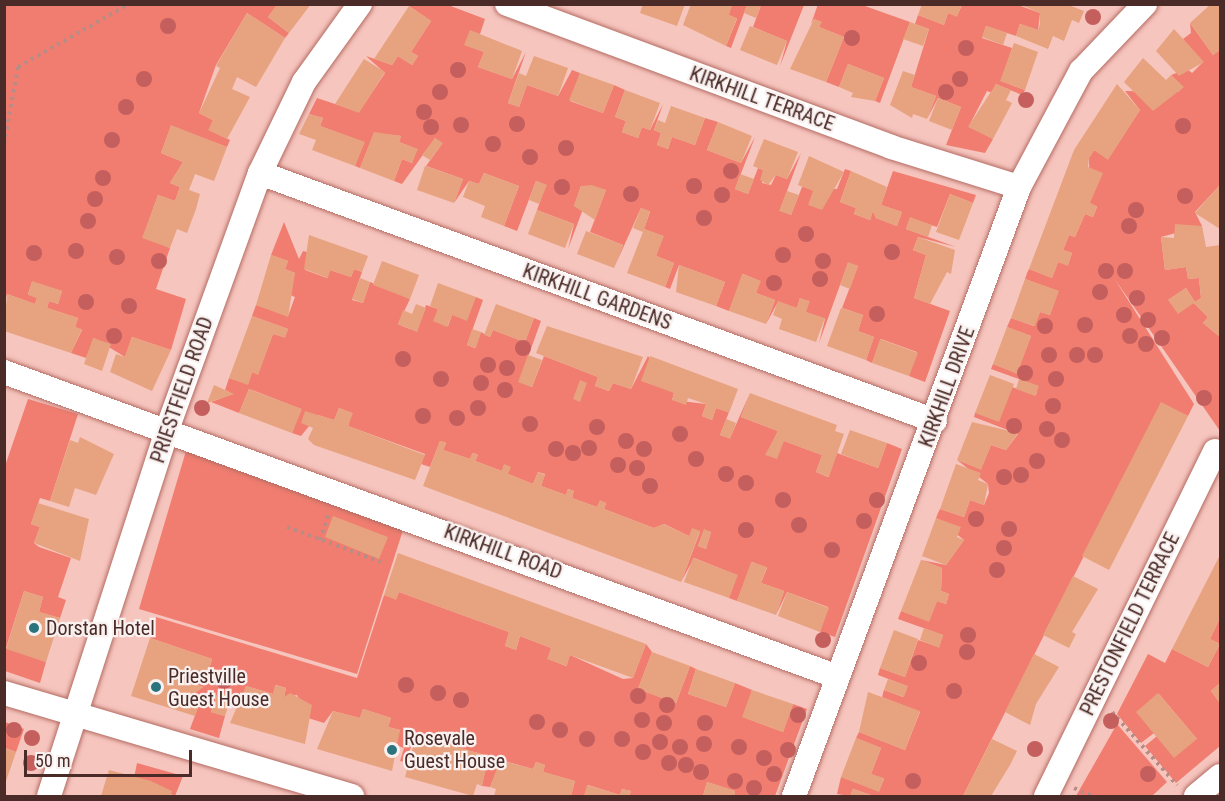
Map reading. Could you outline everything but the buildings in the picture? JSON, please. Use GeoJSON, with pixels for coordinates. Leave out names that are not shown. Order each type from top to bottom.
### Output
{"type":"FeatureCollection","features":[{"type":"Feature","properties":{"kind":"street","name":"PRIESTFIELD ROAD"},"geometry":{"type":"LineString","coordinates":[[49,796],[168,427],[260,173],[304,82],[360,4]]}},
{"type":"Feature","properties":{"kind":"street","name":"KIRKHILL TERRACE"},"geometry":{"type":"LineString","coordinates":[[507,4],[891,147],[1019,187]]}},
{"type":"Feature","properties":{"kind":"street","name":"KIRKHILL DRIVE"},"geometry":{"type":"LineString","coordinates":[[794,796],[935,421],[1019,187],[1081,71],[1145,4]]}},
{"type":"Feature","properties":{"kind":"street","name":"KIRKHILL GARDENS"},"geometry":{"type":"LineString","coordinates":[[260,173],[935,421]]}},
{"type":"Feature","properties":{"kind":"street","name":"KIRKHILL ROAD"},"geometry":{"type":"LineString","coordinates":[[4,372],[168,427],[838,676]]}},
{"type":"Feature","properties":{"kind":"street","name":"PRESTONFIELD TERRACE"},"geometry":{"type":"LineString","coordinates":[[1046,796],[1215,451]]}},
{"type":"Feature","properties":{"kind":"street"},"geometry":{"type":"LineString","coordinates":[[4,693],[74,716],[352,796]]}},
{"type":"Feature","properties":{"kind":"street"},"geometry":{"type":"LineString","coordinates":[[1196,796],[1221,776]]}},
{"type":"Feature","properties":{"kind":"path"},"geometry":{"type":"LineString","coordinates":[[4,144],[18,67],[129,4]]}},
{"type":"Feature","properties":{"kind":"path"},"geometry":{"type":"LineString","coordinates":[[288,527],[381,562]]}},
{"type":"Feature","properties":{"kind":"path"},"geometry":{"type":"LineString","coordinates":[[1096,693],[1163,770]]}},
{"type":"Feature","properties":{"kind":"shaded area"},"geometry":{"type":"Polygon","coordinates":[[[818,4],[862,5],[910,22],[880,103],[875,101],[884,78],[848,64],[839,87],[826,82],[844,37],[819,27],[821,22],[814,19],[811,24],[818,4]]]}},
{"type":"Feature","properties":{"kind":"shaded area"},"geometry":{"type":"Polygon","coordinates":[[[5,5],[277,5],[268,17],[289,33],[285,38],[247,13],[216,65],[199,113],[213,120],[209,130],[230,140],[227,147],[171,126],[161,153],[183,162],[170,183],[180,187],[175,201],[158,195],[143,237],[170,248],[156,289],[186,299],[171,350],[132,337],[125,357],[94,338],[86,358],[71,353],[82,330],[75,327],[78,318],[47,308],[49,301],[58,304],[62,291],[32,282],[28,294],[37,298],[35,304],[7,294],[5,301],[5,5]]]}},
{"type":"Feature","properties":{"kind":"shaded area"},"geometry":{"type":"Polygon","coordinates":[[[448,5],[485,19],[480,34],[470,31],[465,45],[484,52],[478,67],[512,79],[526,52],[508,103],[519,107],[527,85],[558,96],[572,70],[580,73],[570,101],[603,113],[614,85],[625,90],[615,117],[626,121],[622,132],[638,138],[642,127],[650,130],[663,104],[654,130],[661,133],[657,145],[668,149],[672,137],[695,145],[705,118],[718,122],[707,150],[741,163],[755,137],[735,189],[748,194],[758,168],[763,170],[762,183],[771,185],[776,175],[787,179],[801,153],[780,210],[791,215],[802,187],[837,189],[845,169],[851,171],[840,202],[856,208],[854,214],[870,220],[873,211],[876,218],[897,226],[902,212],[881,205],[893,171],[976,195],[973,203],[950,194],[937,227],[910,218],[906,229],[956,247],[918,237],[913,250],[926,255],[914,298],[950,311],[925,382],[909,376],[917,352],[881,339],[872,363],[866,360],[874,337],[858,331],[863,315],[842,308],[858,266],[848,263],[819,343],[825,319],[806,312],[800,298],[797,308],[778,302],[766,324],[775,300],[756,293],[760,281],[743,274],[729,311],[716,306],[725,282],[679,265],[670,289],[665,287],[674,263],[656,256],[663,236],[644,229],[650,212],[641,208],[614,268],[623,245],[590,232],[606,190],[581,186],[574,206],[583,209],[568,249],[574,224],[537,210],[546,185],[536,181],[517,231],[504,226],[519,186],[484,173],[479,184],[469,181],[454,203],[463,179],[426,166],[442,144],[435,138],[402,184],[394,181],[402,159],[412,163],[417,149],[399,142],[401,136],[374,133],[360,168],[355,166],[364,142],[320,126],[323,118],[309,114],[317,98],[359,112],[385,73],[366,56],[392,65],[398,56],[412,65],[418,56],[411,52],[431,21],[409,6],[448,5]]]}},
{"type":"Feature","properties":{"kind":"shaded area"},"geometry":{"type":"Polygon","coordinates":[[[728,5],[747,5],[731,48],[726,46],[737,19],[729,15],[728,5]]]}},
{"type":"Feature","properties":{"kind":"shaded area"},"geometry":{"type":"Polygon","coordinates":[[[761,5],[804,5],[780,66],[787,41],[753,27],[761,5]]]}},
{"type":"Feature","properties":{"kind":"shaded area"},"geometry":{"type":"Polygon","coordinates":[[[962,5],[1018,5],[1040,13],[1038,30],[1020,24],[1016,36],[986,26],[982,38],[1012,48],[1001,81],[1025,90],[1022,95],[996,84],[992,93],[987,91],[969,126],[993,139],[985,153],[946,145],[961,107],[938,98],[927,119],[936,96],[911,87],[929,29],[915,24],[918,15],[944,25],[948,13],[957,16],[962,5]]]}},
{"type":"Feature","properties":{"kind":"shaded area"},"geometry":{"type":"Polygon","coordinates":[[[1190,23],[1213,55],[1220,50],[1220,185],[1195,212],[1202,226],[1161,237],[1165,270],[1186,267],[1188,279],[1199,278],[1201,298],[1195,302],[1186,288],[1168,300],[1194,303],[1208,317],[1203,323],[1220,337],[1220,431],[1114,278],[1194,404],[1188,416],[1161,403],[963,796],[874,796],[853,789],[850,796],[837,794],[841,777],[879,791],[884,779],[871,774],[881,748],[856,738],[859,732],[905,750],[920,712],[882,697],[884,690],[903,697],[907,686],[878,675],[880,668],[905,677],[918,640],[939,647],[943,635],[898,619],[901,611],[929,621],[937,601],[946,604],[949,594],[941,591],[942,568],[921,560],[946,565],[964,540],[936,518],[940,509],[964,517],[970,500],[984,505],[989,493],[988,484],[957,460],[981,469],[991,445],[1006,450],[1018,434],[974,417],[975,413],[1012,387],[1036,395],[1038,386],[991,369],[993,364],[1017,373],[1031,336],[1007,327],[1011,318],[1034,326],[1040,312],[1050,315],[1058,291],[1025,279],[1027,273],[1029,269],[1052,278],[1058,262],[1068,265],[1072,253],[1063,250],[1069,235],[1075,237],[1085,214],[1093,217],[1097,207],[1090,203],[1089,158],[1094,150],[1108,159],[1140,110],[1125,91],[1178,92],[1183,87],[1171,75],[1187,69],[1192,73],[1203,62],[1183,39],[1191,33],[1190,23]]]}},
{"type":"Feature","properties":{"kind":"shaded area"},"geometry":{"type":"Polygon","coordinates":[[[284,222],[299,259],[303,251],[311,253],[305,270],[327,278],[330,270],[351,277],[354,269],[362,272],[352,300],[363,303],[370,282],[410,299],[398,324],[417,331],[426,305],[438,309],[434,321],[448,326],[452,315],[476,297],[483,300],[467,345],[475,348],[481,332],[490,337],[493,330],[525,342],[534,318],[541,321],[519,382],[532,387],[544,356],[598,377],[595,386],[609,391],[613,383],[631,389],[648,356],[674,393],[672,400],[706,404],[702,416],[712,420],[716,408],[729,412],[720,435],[730,438],[750,393],[741,417],[778,431],[766,455],[784,441],[822,455],[816,472],[828,477],[837,453],[878,468],[887,443],[902,449],[835,637],[820,632],[828,607],[787,592],[776,615],[784,591],[761,583],[767,568],[752,562],[737,601],[729,598],[737,575],[694,558],[681,582],[700,532],[689,536],[664,524],[654,528],[604,509],[606,503],[600,501],[597,507],[572,498],[574,491],[568,489],[566,495],[541,486],[545,474],[538,472],[533,484],[508,474],[504,465],[502,471],[475,461],[478,455],[473,453],[470,459],[443,450],[446,443],[440,441],[430,467],[421,464],[425,454],[348,426],[352,413],[339,408],[334,420],[318,415],[301,436],[292,433],[301,409],[260,393],[249,389],[239,413],[211,402],[233,394],[225,390],[229,378],[248,384],[252,372],[258,374],[273,334],[285,337],[288,329],[252,316],[256,305],[288,316],[295,297],[288,294],[295,273],[285,269],[288,261],[271,255],[284,222]],[[704,530],[698,546],[706,549],[711,532],[704,530]]]}},
{"type":"Feature","properties":{"kind":"shaded area"},"geometry":{"type":"Polygon","coordinates":[[[28,399],[78,414],[50,501],[40,498],[31,524],[40,527],[34,543],[39,547],[71,558],[58,597],[66,600],[60,618],[39,612],[43,597],[24,591],[6,648],[46,662],[40,683],[5,671],[5,466],[28,399]]]}},
{"type":"Feature","properties":{"kind":"shaded area"},"geometry":{"type":"Polygon","coordinates":[[[186,451],[403,530],[357,674],[139,609],[186,451]]]}},
{"type":"Feature","properties":{"kind":"shaded area"},"geometry":{"type":"Polygon","coordinates":[[[399,592],[509,632],[505,646],[516,650],[520,636],[551,648],[548,659],[566,666],[570,655],[623,679],[633,678],[646,644],[652,652],[638,689],[676,703],[690,666],[696,669],[688,694],[726,707],[735,683],[752,690],[743,717],[783,732],[793,704],[807,709],[775,796],[734,796],[735,791],[707,782],[703,796],[629,796],[631,791],[622,789],[620,795],[588,785],[584,796],[571,796],[575,781],[543,772],[545,765],[536,762],[533,769],[501,760],[490,787],[482,786],[488,756],[457,747],[459,738],[450,735],[447,744],[416,735],[405,762],[400,761],[404,748],[395,745],[400,730],[388,727],[391,718],[363,709],[360,718],[333,711],[324,723],[308,718],[297,695],[284,697],[286,688],[276,685],[273,694],[246,686],[242,699],[218,692],[211,712],[225,716],[219,738],[190,729],[201,699],[192,695],[203,687],[187,681],[190,671],[207,676],[212,659],[150,638],[156,617],[357,678],[384,595],[396,599],[399,592]]]}},
{"type":"Feature","properties":{"kind":"shaded area"},"geometry":{"type":"Polygon","coordinates":[[[1220,618],[1220,644],[1210,639],[1220,618]]]}},
{"type":"Feature","properties":{"kind":"shaded area"},"geometry":{"type":"Polygon","coordinates":[[[1220,644],[1220,683],[1211,691],[1220,703],[1220,746],[1176,783],[1145,746],[1157,736],[1197,739],[1159,694],[1154,733],[1141,743],[1117,714],[1148,654],[1165,663],[1172,649],[1208,667],[1220,644]]]}},
{"type":"Feature","properties":{"kind":"shaded area"},"geometry":{"type":"Polygon","coordinates":[[[5,722],[24,729],[16,752],[5,748],[5,722]]]}},
{"type":"Feature","properties":{"kind":"shaded area"},"geometry":{"type":"Polygon","coordinates":[[[1117,724],[1167,782],[1152,796],[1076,796],[1117,724]]]}},
{"type":"Feature","properties":{"kind":"shaded area"},"geometry":{"type":"Polygon","coordinates":[[[137,763],[183,776],[175,796],[134,778],[137,763]]]}},
{"type":"Feature","properties":{"kind":"place","name":"Dorstan Hotel"},"geometry":{"type":"Point","coordinates":[34,628]}},
{"type":"Feature","properties":{"kind":"place","name":"Priestville Guest House"},"geometry":{"type":"Point","coordinates":[156,687]}},
{"type":"Feature","properties":{"kind":"place","name":"Rosevale Guest House"},"geometry":{"type":"Point","coordinates":[392,750]}}]}
